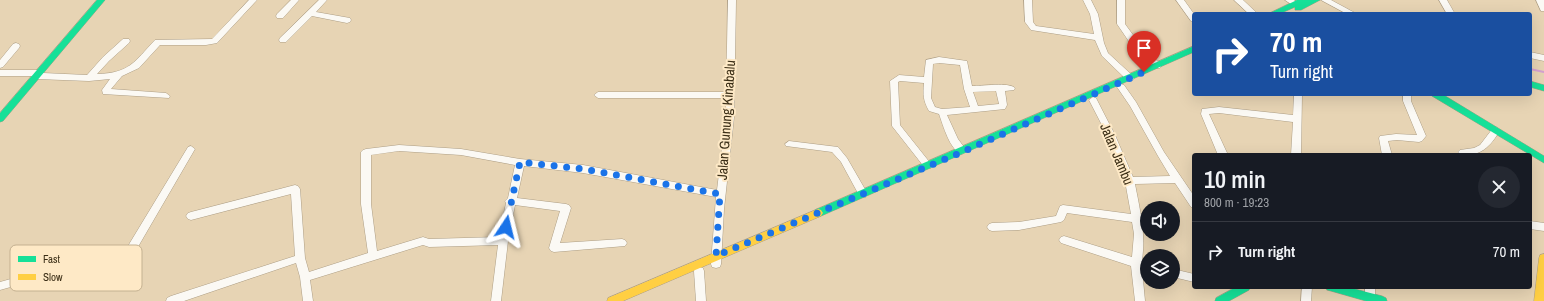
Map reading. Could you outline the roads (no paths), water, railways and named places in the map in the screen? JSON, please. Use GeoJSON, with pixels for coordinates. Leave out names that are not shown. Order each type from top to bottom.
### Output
{"type":"FeatureCollection","features":[{"type":"Feature","properties":{"kind":"main road"},"geometry":{"type":"LineString","coordinates":[[0,119],[101,0]]}},
{"type":"Feature","properties":{"kind":"main road"},"geometry":{"type":"LineString","coordinates":[[1278,12],[1316,0]]}},
{"type":"Feature","properties":{"kind":"main road"},"geometry":{"type":"LineString","coordinates":[[1295,6],[1303,12]]}},
{"type":"Feature","properties":{"kind":"main road"},"geometry":{"type":"LineString","coordinates":[[1041,120],[1192,50]]}},
{"type":"Feature","properties":{"kind":"main road"},"geometry":{"type":"LineString","coordinates":[[612,301],[716,260],[958,155],[1041,120],[1094,100],[1192,56]]}},
{"type":"Feature","properties":{"kind":"main road"},"geometry":{"type":"LineString","coordinates":[[1532,85],[1544,88]]}},
{"type":"Feature","properties":{"kind":"main road"},"geometry":{"type":"LineString","coordinates":[[1438,96],[1544,160]]}},
{"type":"Feature","properties":{"kind":"main road"},"geometry":{"type":"LineString","coordinates":[[632,301],[699,271],[716,260],[863,194],[928,166],[958,155]]}},
{"type":"Feature","properties":{"kind":"main road"},"geometry":{"type":"LineString","coordinates":[[1539,301],[1544,258]]}},
{"type":"Feature","properties":{"kind":"main road"},"geometry":{"type":"LineString","coordinates":[[1220,301],[1238,289]]}},
{"type":"Feature","properties":{"kind":"main road"},"geometry":{"type":"LineString","coordinates":[[1347,289],[1370,292],[1382,301]]}},
{"type":"Feature","properties":{"kind":"street"},"geometry":{"type":"LineString","coordinates":[[0,73],[89,78],[118,74],[133,68],[158,42],[214,41],[253,0]]}},
{"type":"Feature","properties":{"kind":"street"},"geometry":{"type":"LineString","coordinates":[[280,16],[295,0]]}},
{"type":"Feature","properties":{"kind":"street"},"geometry":{"type":"LineString","coordinates":[[283,40],[323,0]]}},
{"type":"Feature","properties":{"kind":"street","name":"Jalan Gunung Kinabalu"},"geometry":{"type":"LineString","coordinates":[[716,260],[720,194],[730,117],[732,0]]}},
{"type":"Feature","properties":{"kind":"street"},"geometry":{"type":"LineString","coordinates":[[1028,0],[1029,22],[1034,28],[1100,38]]}},
{"type":"Feature","properties":{"kind":"street"},"geometry":{"type":"LineString","coordinates":[[1087,0],[1094,14],[1100,43],[1105,54],[1130,78]]}},
{"type":"Feature","properties":{"kind":"street"},"geometry":{"type":"LineString","coordinates":[[1121,0],[1121,24],[1133,41],[1157,66]]}},
{"type":"Feature","properties":{"kind":"street"},"geometry":{"type":"LineString","coordinates":[[1180,0],[1192,16]]}},
{"type":"Feature","properties":{"kind":"street"},"geometry":{"type":"LineString","coordinates":[[1238,0],[1252,12]]}},
{"type":"Feature","properties":{"kind":"street"},"geometry":{"type":"LineString","coordinates":[[1324,0],[1349,12]]}},
{"type":"Feature","properties":{"kind":"street"},"geometry":{"type":"LineString","coordinates":[[1443,0],[1450,12]]}},
{"type":"Feature","properties":{"kind":"street"},"geometry":{"type":"LineString","coordinates":[[1540,0],[1544,9]]}},
{"type":"Feature","properties":{"kind":"street"},"geometry":{"type":"LineString","coordinates":[[310,13],[347,20]]}},
{"type":"Feature","properties":{"kind":"street"},"geometry":{"type":"LineString","coordinates":[[89,78],[106,59],[126,41]]}},
{"type":"Feature","properties":{"kind":"street"},"geometry":{"type":"LineString","coordinates":[[0,65],[16,46]]}},
{"type":"Feature","properties":{"kind":"street"},"geometry":{"type":"LineString","coordinates":[[1532,55],[1544,58]]}},
{"type":"Feature","properties":{"kind":"street"},"geometry":{"type":"LineString","coordinates":[[975,110],[968,89],[966,66],[962,62],[931,60],[928,64],[927,98],[932,109],[942,112],[975,110],[1003,106],[1000,87]]}},
{"type":"Feature","properties":{"kind":"street"},"geometry":{"type":"LineString","coordinates":[[118,74],[106,92],[166,96]]}},
{"type":"Feature","properties":{"kind":"street"},"geometry":{"type":"LineString","coordinates":[[927,80],[899,78],[894,81],[896,126],[928,166]]}},
{"type":"Feature","properties":{"kind":"street"},"geometry":{"type":"LineString","coordinates":[[968,89],[1000,87],[1011,88]]}},
{"type":"Feature","properties":{"kind":"street"},"geometry":{"type":"LineString","coordinates":[[1121,87],[1192,201]]}},
{"type":"Feature","properties":{"kind":"street"},"geometry":{"type":"LineString","coordinates":[[598,95],[730,95]]}},
{"type":"Feature","properties":{"kind":"street"},"geometry":{"type":"LineString","coordinates":[[1296,153],[1298,96]]}},
{"type":"Feature","properties":{"kind":"street"},"geometry":{"type":"LineString","coordinates":[[1387,153],[1383,138],[1396,137],[1419,139],[1422,136],[1407,101],[1407,96]]}},
{"type":"Feature","properties":{"kind":"street","name":"Jalan Jambu"},"geometry":{"type":"LineString","coordinates":[[1094,100],[1113,139],[1130,181],[1135,201],[1140,246],[1136,264],[1140,301]]}},
{"type":"Feature","properties":{"kind":"street"},"geometry":{"type":"LineString","coordinates":[[1222,153],[1205,114],[1206,111],[1219,110],[1298,119]]}},
{"type":"Feature","properties":{"kind":"street"},"geometry":{"type":"LineString","coordinates":[[942,112],[958,155]]}},
{"type":"Feature","properties":{"kind":"street"},"geometry":{"type":"LineString","coordinates":[[1463,152],[1474,153],[1488,144],[1496,130]]}},
{"type":"Feature","properties":{"kind":"street"},"geometry":{"type":"LineString","coordinates":[[789,144],[835,148],[844,160],[863,194]]}},
{"type":"Feature","properties":{"kind":"street"},"geometry":{"type":"LineString","coordinates":[[133,245],[191,148]]}},
{"type":"Feature","properties":{"kind":"street"},"geometry":{"type":"LineString","coordinates":[[373,256],[366,204],[366,152],[392,149],[428,149],[460,152],[520,162],[583,169],[720,194]]}},
{"type":"Feature","properties":{"kind":"street"},"geometry":{"type":"LineString","coordinates":[[496,301],[503,241],[510,201],[520,162]]}},
{"type":"Feature","properties":{"kind":"street"},"geometry":{"type":"LineString","coordinates":[[1130,181],[1178,179]]}},
{"type":"Feature","properties":{"kind":"street"},"geometry":{"type":"LineString","coordinates":[[191,216],[295,189],[300,258],[305,277],[308,301]]}},
{"type":"Feature","properties":{"kind":"street"},"geometry":{"type":"LineString","coordinates":[[510,201],[566,208],[554,248],[622,242]]}},
{"type":"Feature","properties":{"kind":"street"},"geometry":{"type":"LineString","coordinates":[[992,227],[1019,226],[1058,219],[1061,217],[1064,209],[1136,219]]}},
{"type":"Feature","properties":{"kind":"street"},"geometry":{"type":"LineString","coordinates":[[1532,225],[1544,227]]}},
{"type":"Feature","properties":{"kind":"street"},"geometry":{"type":"LineString","coordinates":[[1064,240],[1140,265]]}},
{"type":"Feature","properties":{"kind":"street"},"geometry":{"type":"LineString","coordinates":[[305,277],[423,241],[429,243],[503,241]]}},
{"type":"Feature","properties":{"kind":"street"},"geometry":{"type":"LineString","coordinates":[[171,301],[300,258]]}},
{"type":"Feature","properties":{"kind":"street"},"geometry":{"type":"LineString","coordinates":[[699,271],[701,301]]}},
{"type":"Feature","properties":{"kind":"street"},"geometry":{"type":"LineString","coordinates":[[1180,275],[1192,278]]}},
{"type":"Feature","properties":{"kind":"street"},"geometry":{"type":"LineString","coordinates":[[0,286],[10,283]]}},
{"type":"Feature","properties":{"kind":"street"},"geometry":{"type":"LineString","coordinates":[[1306,301],[1307,289]]}},
{"type":"Feature","properties":{"kind":"waterway"},"geometry":{"type":"LineString","coordinates":[[1532,69],[1544,72]]}}]}
